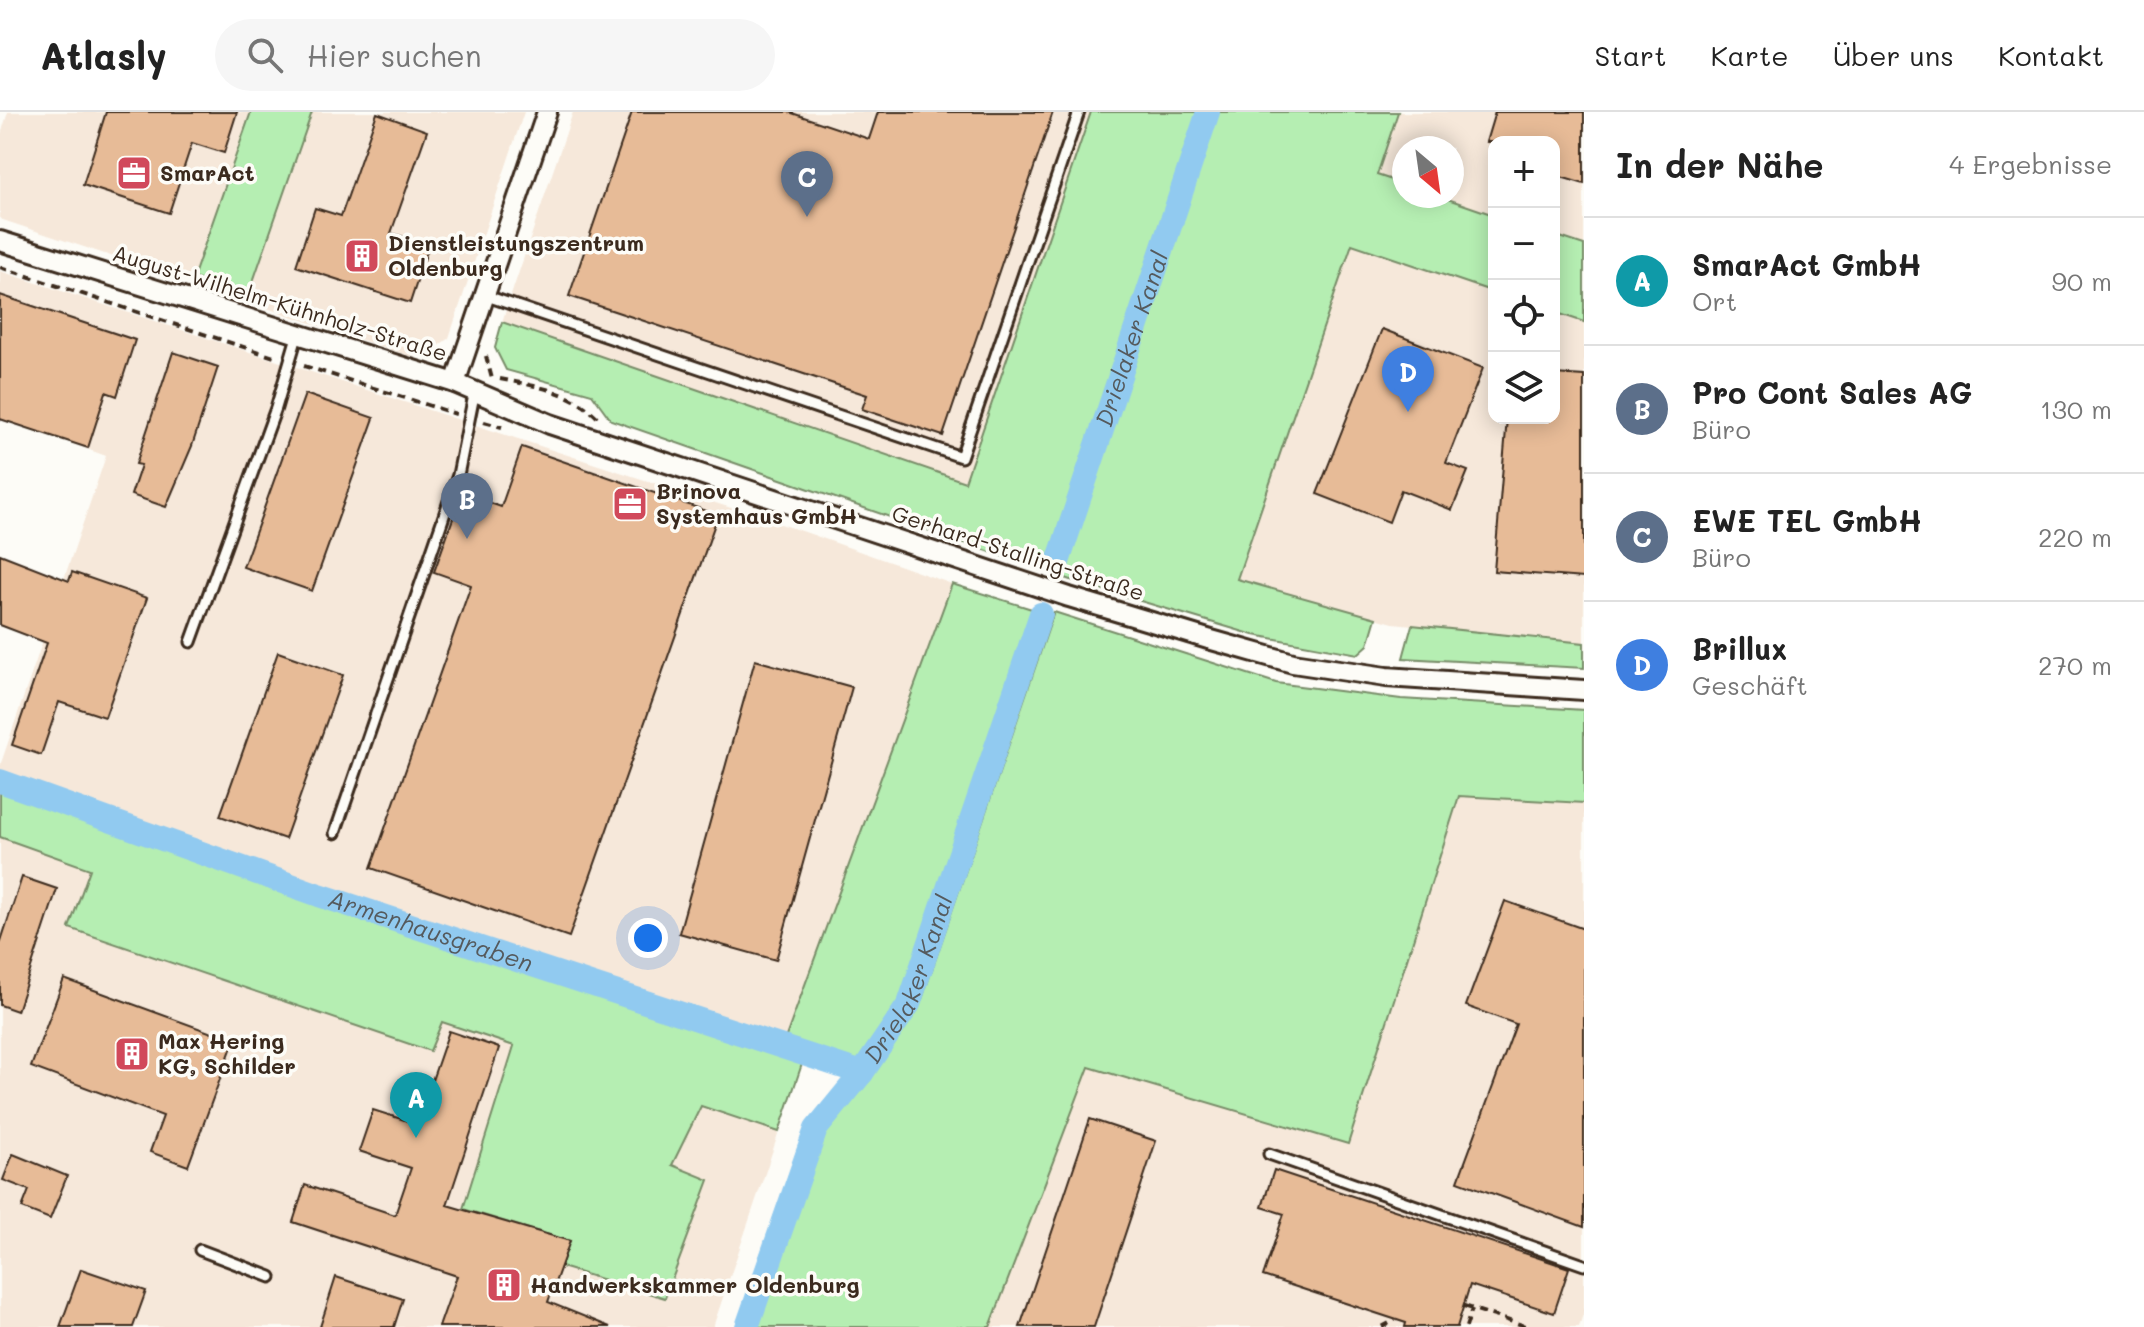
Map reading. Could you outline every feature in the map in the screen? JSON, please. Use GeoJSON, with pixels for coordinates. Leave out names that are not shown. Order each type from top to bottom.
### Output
{"type":"FeatureCollection","features":[{"type":"Feature","properties":{"kind":"street","name":"August-Wilhelm-Kühnholz-Straße"},"geometry":{"type":"LineString","coordinates":[[0,241],[455,383],[547,112]]}},
{"type":"Feature","properties":{"kind":"street","name":"Gerhard-Stalling-Straße"},"geometry":{"type":"LineString","coordinates":[[455,383],[565,429],[1069,597],[1293,663],[1386,677],[1584,690]]}},
{"type":"Feature","properties":{"kind":"lane"},"geometry":{"type":"LineString","coordinates":[[484,295],[961,457],[1079,112]]}},
{"type":"Feature","properties":{"kind":"lane"},"geometry":{"type":"LineString","coordinates":[[191,642],[276,408],[298,333]]}},
{"type":"Feature","properties":{"kind":"lane"},"geometry":{"type":"LineString","coordinates":[[335,833],[458,475],[475,390]]}},
{"type":"Feature","properties":{"kind":"lane"},"geometry":{"type":"LineString","coordinates":[[1269,1154],[1584,1265]]}},
{"type":"Feature","properties":{"kind":"lane"},"geometry":{"type":"LineString","coordinates":[[200,1250],[271,1277]]}},
{"type":"Feature","properties":{"kind":"path"},"geometry":{"type":"LineString","coordinates":[[492,377],[549,389],[583,403],[603,424]]}},
{"type":"Feature","properties":{"kind":"path"},"geometry":{"type":"LineString","coordinates":[[1464,1306],[1528,1327]]}},
{"type":"Feature","properties":{"kind":"path"},"geometry":{"type":"LineString","coordinates":[[1466,1327],[1472,1309]]}},
{"type":"Feature","properties":{"kind":"path"},"geometry":{"type":"LineString","coordinates":[[1382,1327],[1395,1320]]}},
{"type":"Feature","properties":{"kind":"shaded area"},"geometry":{"type":"Polygon","coordinates":[[[8,112],[251,112],[194,278],[247,296],[312,112],[524,112],[449,338],[424,356],[410,356],[0,219],[0,137],[8,112]]]}},
{"type":"Feature","properties":{"kind":"shaded area"},"geometry":{"type":"Polygon","coordinates":[[[573,112],[1091,112],[965,482],[502,322],[573,112]]]}},
{"type":"Feature","properties":{"kind":"shaded area"},"geometry":{"type":"Polygon","coordinates":[[[1398,112],[1584,112],[1584,245],[1560,237],[1560,136],[1488,136],[1488,213],[1464,205],[1464,136],[1392,136],[1392,180],[1376,175],[1398,112]]]}},
{"type":"Feature","properties":{"kind":"shaded area"},"geometry":{"type":"Polygon","coordinates":[[[1352,244],[1488,290],[1488,424],[1560,424],[1560,314],[1584,322],[1584,643],[1393,623],[1237,579],[1352,244]]]}},
{"type":"Feature","properties":{"kind":"shaded area"},"geometry":{"type":"Polygon","coordinates":[[[0,271],[802,531],[952,584],[784,1042],[0,776],[0,766],[106,456],[0,417],[0,271]]]}},
{"type":"Feature","properties":{"kind":"shaded area"},"geometry":{"type":"Polygon","coordinates":[[[1459,796],[1584,803],[1584,1311],[1579,1327],[990,1327],[1089,1067],[1348,1143],[1459,796]]]}},
{"type":"Feature","properties":{"kind":"shaded area"},"geometry":{"type":"Polygon","coordinates":[[[0,837],[90,869],[70,928],[430,1050],[441,1022],[804,1058],[713,1327],[0,1327],[0,837]]]}},
{"type":"Feature","properties":{"kind":"green space"},"geometry":{"type":"Polygon","coordinates":[[[251,112],[312,112],[248,296],[193,278],[251,112]]]}},
{"type":"Feature","properties":{"kind":"green space"},"geometry":{"type":"Polygon","coordinates":[[[1091,112],[1398,112],[1377,175],[1392,180],[1392,208],[1464,208],[1464,205],[1488,213],[1488,290],[1352,244],[1237,579],[1376,618],[1368,645],[1358,654],[1254,635],[1077,582],[611,420],[592,394],[506,370],[495,348],[502,322],[965,482],[1091,112]]]}},
{"type":"Feature","properties":{"kind":"green space"},"geometry":{"type":"Polygon","coordinates":[[[1560,237],[1584,245],[1584,322],[1560,314],[1560,237]]]}},
{"type":"Feature","properties":{"kind":"green space"},"geometry":{"type":"Polygon","coordinates":[[[952,584],[1035,610],[902,1002],[858,1065],[784,1042],[952,584]]]}},
{"type":"Feature","properties":{"kind":"green space"},"geometry":{"type":"Polygon","coordinates":[[[1054,612],[1276,683],[1401,699],[1584,710],[1584,803],[1459,796],[1348,1144],[1089,1067],[990,1327],[756,1327],[823,1134],[921,1002],[1054,612]]]}},
{"type":"Feature","properties":{"kind":"green space"},"geometry":{"type":"Polygon","coordinates":[[[1412,625],[1584,643],[1584,668],[1403,658],[1412,625]]]}},
{"type":"Feature","properties":{"kind":"green space"},"geometry":{"type":"Polygon","coordinates":[[[0,790],[317,901],[804,1058],[779,1132],[701,1106],[672,1165],[709,1180],[665,1298],[561,1267],[569,1241],[463,1209],[514,1046],[442,1022],[430,1051],[69,928],[90,869],[0,837],[0,790]]]}},
{"type":"Feature","properties":{"kind":"building","name":"SmarAct"},"geometry":{"type":"Polygon","coordinates":[[[106,112],[237,112],[224,153],[192,143],[169,213],[83,185],[106,112]]]}},
{"type":"Feature","properties":{"kind":"building"},"geometry":{"type":"Polygon","coordinates":[[[632,112],[789,112],[869,139],[878,112],[1053,112],[943,436],[862,409],[867,395],[569,296],[632,112]]]}},
{"type":"Feature","properties":{"kind":"building"},"geometry":{"type":"Polygon","coordinates":[[[1495,112],[1584,112],[1584,184],[1560,177],[1560,136],[1488,136],[1486,142],[1495,112]]]}},
{"type":"Feature","properties":{"kind":"building"},"geometry":{"type":"Polygon","coordinates":[[[377,113],[427,131],[391,233],[429,245],[410,303],[296,266],[315,208],[341,216],[377,113]]]}},
{"type":"Feature","properties":{"kind":"building"},"geometry":{"type":"Polygon","coordinates":[[[0,295],[135,340],[117,396],[106,392],[88,448],[0,419],[0,295]]]}},
{"type":"Feature","properties":{"kind":"building"},"geometry":{"type":"Polygon","coordinates":[[[1382,329],[1483,368],[1446,463],[1468,471],[1452,510],[1401,490],[1389,522],[1317,494],[1382,329]]]}},
{"type":"Feature","properties":{"kind":"building"},"geometry":{"type":"Polygon","coordinates":[[[173,352],[218,367],[192,446],[166,507],[131,495],[141,465],[136,464],[173,352]]]}},
{"type":"Feature","properties":{"kind":"building"},"geometry":{"type":"Polygon","coordinates":[[[1560,374],[1584,376],[1584,578],[1494,571],[1506,424],[1560,424],[1560,374]]]}},
{"type":"Feature","properties":{"kind":"building"},"geometry":{"type":"Polygon","coordinates":[[[305,394],[374,418],[312,591],[243,567],[305,394]]]}},
{"type":"Feature","properties":{"kind":"building"},"geometry":{"type":"Polygon","coordinates":[[[522,447],[718,515],[569,937],[371,868],[471,585],[434,572],[462,493],[501,507],[522,447]]]}},
{"type":"Feature","properties":{"kind":"building"},"geometry":{"type":"Polygon","coordinates":[[[0,554],[69,581],[72,572],[147,598],[105,717],[59,702],[41,755],[12,745],[47,643],[0,625],[0,554]]]}},
{"type":"Feature","properties":{"kind":"building"},"geometry":{"type":"Polygon","coordinates":[[[278,652],[343,675],[285,839],[220,816],[278,652]]]}},
{"type":"Feature","properties":{"kind":"building"},"geometry":{"type":"Polygon","coordinates":[[[755,660],[852,687],[776,960],[679,933],[755,660]]]}},
{"type":"Feature","properties":{"kind":"building"},"geometry":{"type":"Polygon","coordinates":[[[22,877],[57,889],[17,1011],[0,1005],[0,944],[22,877]]]}},
{"type":"Feature","properties":{"kind":"building"},"geometry":{"type":"Polygon","coordinates":[[[1505,901],[1584,929],[1584,1227],[1458,1181],[1516,1024],[1466,1006],[1505,901]]]}},
{"type":"Feature","properties":{"kind":"building","name":"Max Hering KG, Schilder"},"geometry":{"type":"Polygon","coordinates":[[[64,979],[234,1041],[188,1166],[150,1152],[163,1116],[31,1067],[64,979]]]}},
{"type":"Feature","properties":{"kind":"building"},"geometry":{"type":"Polygon","coordinates":[[[449,1031],[499,1048],[447,1205],[570,1241],[548,1302],[610,1327],[439,1327],[457,1276],[293,1222],[305,1185],[395,1215],[411,1168],[359,1151],[373,1110],[417,1124],[449,1031]]]}},
{"type":"Feature","properties":{"kind":"building"},"geometry":{"type":"Polygon","coordinates":[[[1090,1119],[1156,1141],[1094,1327],[1020,1327],[1090,1119]]]}},
{"type":"Feature","properties":{"kind":"building"},"geometry":{"type":"Polygon","coordinates":[[[13,1154],[67,1176],[50,1219],[22,1208],[29,1190],[3,1180],[13,1154]]]}},
{"type":"Feature","properties":{"kind":"building"},"geometry":{"type":"Polygon","coordinates":[[[1274,1170],[1569,1268],[1554,1313],[1470,1285],[1457,1327],[1405,1327],[1406,1323],[1263,1276],[1284,1214],[1262,1207],[1274,1170]]]}},
{"type":"Feature","properties":{"kind":"building"},"geometry":{"type":"Polygon","coordinates":[[[81,1269],[146,1291],[133,1327],[60,1327],[81,1269]]]}},
{"type":"Feature","properties":{"kind":"building"},"geometry":{"type":"Polygon","coordinates":[[[336,1277],[403,1299],[394,1327],[320,1327],[336,1277]]]}},
{"type":"Feature","properties":{"kind":"waterway","name":"Drielaker Kanal"},"geometry":{"type":"LineString","coordinates":[[1057,565],[1208,112]]}},
{"type":"Feature","properties":{"kind":"waterway","name":"Drielaker Kanal"},"geometry":{"type":"LineString","coordinates":[[747,1327],[816,1129],[862,1073],[909,1004],[1041,614]]}},
{"type":"Feature","properties":{"kind":"waterway","name":"Armenhausgraben"},"geometry":{"type":"LineString","coordinates":[[0,781],[319,895],[862,1073]]}},
{"type":"Feature","properties":{"kind":"place","name":"SmarAct"},"geometry":{"type":"Point","coordinates":[134,173]}},
{"type":"Feature","properties":{"kind":"place","name":"EWE TEL GmbH"},"geometry":{"type":"Point","coordinates":[807,217]}},
{"type":"Feature","properties":{"kind":"place","name":"Dienstleistungszentrum Oldenburg"},"geometry":{"type":"Point","coordinates":[362,256]}},
{"type":"Feature","properties":{"kind":"place","name":"Brillux"},"geometry":{"type":"Point","coordinates":[1408,412]}},
{"type":"Feature","properties":{"kind":"place","name":"Brinova Systemhaus GmbH"},"geometry":{"type":"Point","coordinates":[630,504]}},
{"type":"Feature","properties":{"kind":"place","name":"Pro Cont Sales AG"},"geometry":{"type":"Point","coordinates":[467,539]}},
{"type":"Feature","properties":{"kind":"place","name":"Max Hering KG, Schilder"},"geometry":{"type":"Point","coordinates":[132,1054]}},
{"type":"Feature","properties":{"kind":"place","name":"SmarAct GmbH"},"geometry":{"type":"Point","coordinates":[416,1138]}},
{"type":"Feature","properties":{"kind":"place","name":"Handwerkskammer Oldenburg"},"geometry":{"type":"Point","coordinates":[504,1285]}}]}
